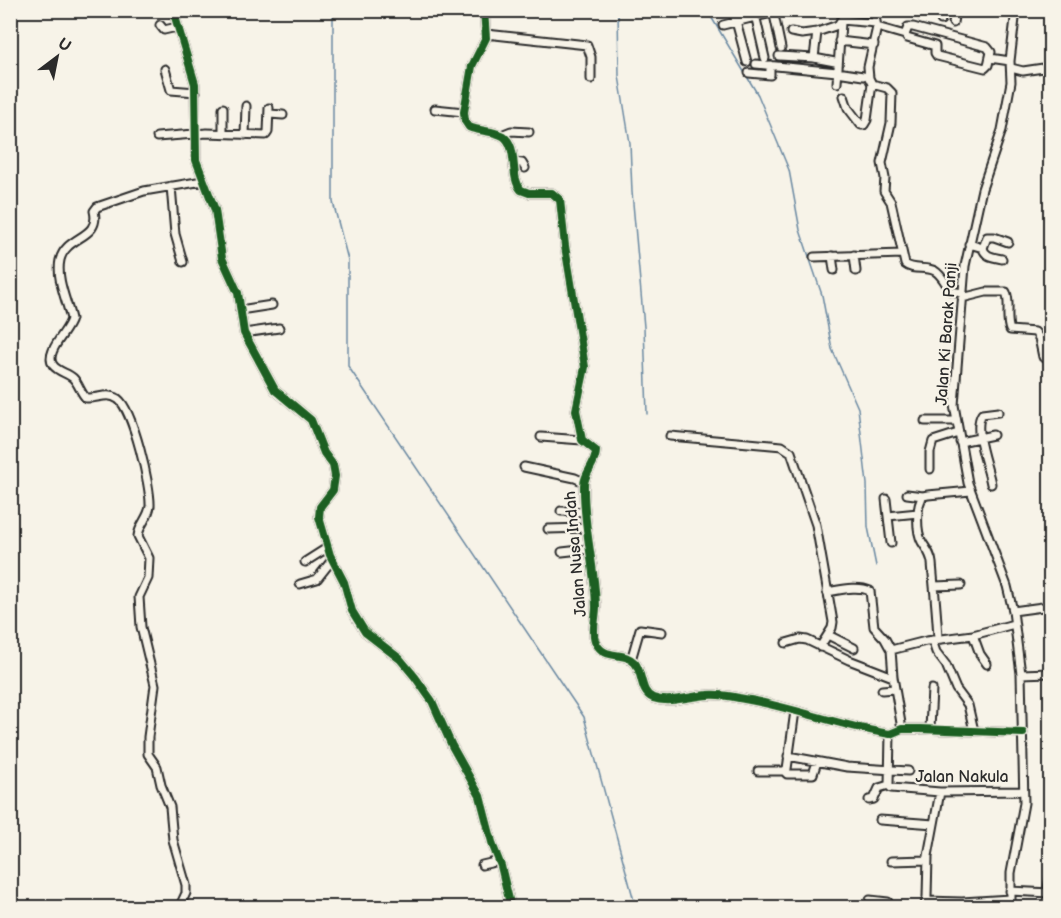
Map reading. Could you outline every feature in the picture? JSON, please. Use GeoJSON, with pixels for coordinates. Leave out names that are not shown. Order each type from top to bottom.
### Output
{"type":"FeatureCollection","features":[{"type":"Feature","properties":{"kind":"street"},"geometry":{"type":"LineString","coordinates":[[173,10],[192,71],[196,92],[196,160],[215,210],[221,254],[238,292],[244,333],[275,390],[311,420],[324,453],[334,468],[332,493],[318,512],[327,548],[344,582],[349,604],[358,623],[369,636],[404,664],[432,701],[452,746],[480,796],[511,908]]}},
{"type":"Feature","properties":{"kind":"street"},"geometry":{"type":"LineString","coordinates":[[484,10],[486,34],[484,44],[472,66],[464,112],[465,121],[469,128],[501,135],[511,131],[529,132]]}},
{"type":"Feature","properties":{"kind":"street"},"geometry":{"type":"LineString","coordinates":[[733,10],[747,62]]}},
{"type":"Feature","properties":{"kind":"street"},"geometry":{"type":"LineString","coordinates":[[723,25],[755,14],[784,10]]}},
{"type":"Feature","properties":{"kind":"street"},"geometry":{"type":"LineString","coordinates":[[844,96],[851,114],[861,125],[864,125],[867,120],[872,84],[868,66],[877,25],[874,10]]}},
{"type":"Feature","properties":{"kind":"street"},"geometry":{"type":"LineString","coordinates":[[941,20],[942,10]]}},
{"type":"Feature","properties":{"kind":"street"},"geometry":{"type":"LineString","coordinates":[[953,23],[955,10]]}},
{"type":"Feature","properties":{"kind":"street","name":"Jalan Ki Barak Panji"},"geometry":{"type":"LineString","coordinates":[[1011,908],[1010,895],[1024,803],[1021,674],[1013,611],[1001,567],[970,491],[954,401],[962,295],[969,244],[982,189],[1002,130],[1016,10]]}},
{"type":"Feature","properties":{"kind":"street"},"geometry":{"type":"LineString","coordinates":[[1032,10],[1050,12]]}},
{"type":"Feature","properties":{"kind":"street"},"geometry":{"type":"LineString","coordinates":[[773,12],[780,52],[835,62]]}},
{"type":"Feature","properties":{"kind":"street"},"geometry":{"type":"LineString","coordinates":[[755,14],[765,58]]}},
{"type":"Feature","properties":{"kind":"street"},"geometry":{"type":"LineString","coordinates":[[841,20],[877,25],[935,46],[935,54],[985,68],[990,58],[989,48],[913,27],[908,27],[905,35]]}},
{"type":"Feature","properties":{"kind":"street"},"geometry":{"type":"LineString","coordinates":[[791,32],[802,34],[817,32],[838,25],[841,20]]}},
{"type":"Feature","properties":{"kind":"street"},"geometry":{"type":"LineString","coordinates":[[837,83],[841,20]]}},
{"type":"Feature","properties":{"kind":"street"},"geometry":{"type":"LineString","coordinates":[[160,25],[164,30],[177,27]]}},
{"type":"Feature","properties":{"kind":"street"},"geometry":{"type":"LineString","coordinates":[[814,58],[817,32]]}},
{"type":"Feature","properties":{"kind":"street"},"geometry":{"type":"LineString","coordinates":[[486,34],[587,45],[591,52],[591,80]]}},
{"type":"Feature","properties":{"kind":"street"},"geometry":{"type":"LineString","coordinates":[[839,41],[874,45]]}},
{"type":"Feature","properties":{"kind":"street"},"geometry":{"type":"LineString","coordinates":[[990,58],[1023,70],[1050,67]]}},
{"type":"Feature","properties":{"kind":"street"},"geometry":{"type":"LineString","coordinates":[[756,64],[863,76]]}},
{"type":"Feature","properties":{"kind":"street"},"geometry":{"type":"LineString","coordinates":[[749,73],[770,75],[770,65]]}},
{"type":"Feature","properties":{"kind":"street"},"geometry":{"type":"LineString","coordinates":[[165,69],[171,90],[196,92]]}},
{"type":"Feature","properties":{"kind":"street"},"geometry":{"type":"LineString","coordinates":[[872,84],[887,88],[892,93],[891,123],[882,163],[885,178],[884,191],[891,202],[906,266],[938,273],[951,291],[962,295],[1006,292],[1010,330],[1035,332],[1039,338],[1043,357],[1050,360]]}},
{"type":"Feature","properties":{"kind":"street"},"geometry":{"type":"LineString","coordinates":[[245,135],[246,106]]}},
{"type":"Feature","properties":{"kind":"street"},"geometry":{"type":"LineString","coordinates":[[223,108],[223,133]]}},
{"type":"Feature","properties":{"kind":"street"},"geometry":{"type":"LineString","coordinates":[[435,110],[464,112]]}},
{"type":"Feature","properties":{"kind":"street"},"geometry":{"type":"LineString","coordinates":[[157,137],[223,133],[267,134],[269,111],[282,115]]}},
{"type":"Feature","properties":{"kind":"street","name":"Jalan Nusa Indah"},"geometry":{"type":"LineString","coordinates":[[501,135],[509,144],[516,182],[520,190],[552,193],[561,205],[565,246],[585,367],[584,381],[576,404],[582,440],[596,452],[593,465],[584,482],[585,528],[596,596],[595,640],[604,653],[632,660]]}},
{"type":"Feature","properties":{"kind":"street"},"geometry":{"type":"LineString","coordinates":[[514,162],[524,164],[525,168]]}},
{"type":"Feature","properties":{"kind":"street"},"geometry":{"type":"LineString","coordinates":[[179,908],[186,893],[186,885],[173,840],[170,807],[157,767],[148,754],[155,685],[141,627],[138,597],[146,582],[149,567],[148,554],[138,536],[150,507],[146,473],[130,417],[123,404],[107,395],[86,398],[74,379],[53,365],[51,359],[53,348],[69,327],[71,319],[59,267],[61,256],[70,243],[94,227],[97,220],[94,211],[97,207],[127,195],[203,180]]}},
{"type":"Feature","properties":{"kind":"street"},"geometry":{"type":"LineString","coordinates":[[171,186],[175,234],[183,262]]}},
{"type":"Feature","properties":{"kind":"street"},"geometry":{"type":"LineString","coordinates":[[1002,259],[989,256],[983,248],[987,237],[1008,242]]}},
{"type":"Feature","properties":{"kind":"street"},"geometry":{"type":"LineString","coordinates":[[969,244],[983,248]]}},
{"type":"Feature","properties":{"kind":"street"},"geometry":{"type":"LineString","coordinates":[[814,257],[902,254]]}},
{"type":"Feature","properties":{"kind":"street"},"geometry":{"type":"LineString","coordinates":[[854,255],[856,271]]}},
{"type":"Feature","properties":{"kind":"street"},"geometry":{"type":"LineString","coordinates":[[832,256],[834,270]]}},
{"type":"Feature","properties":{"kind":"street"},"geometry":{"type":"LineString","coordinates":[[240,310],[273,305]]}},
{"type":"Feature","properties":{"kind":"street"},"geometry":{"type":"LineString","coordinates":[[244,333],[279,328]]}},
{"type":"Feature","properties":{"kind":"street"},"geometry":{"type":"LineString","coordinates":[[991,484],[978,423],[982,414],[998,412]]}},
{"type":"Feature","properties":{"kind":"street"},"geometry":{"type":"LineString","coordinates":[[925,421],[956,421]]}},
{"type":"Feature","properties":{"kind":"street"},"geometry":{"type":"LineString","coordinates":[[930,469],[930,452],[933,441],[958,433]]}},
{"type":"Feature","properties":{"kind":"street"},"geometry":{"type":"LineString","coordinates":[[960,442],[993,435]]}},
{"type":"Feature","properties":{"kind":"street"},"geometry":{"type":"LineString","coordinates":[[670,436],[782,446],[791,452],[816,525],[833,625],[820,647]]}},
{"type":"Feature","properties":{"kind":"street"},"geometry":{"type":"LineString","coordinates":[[541,437],[582,440]]}},
{"type":"Feature","properties":{"kind":"street"},"geometry":{"type":"LineString","coordinates":[[524,467],[584,482]]}},
{"type":"Feature","properties":{"kind":"street"},"geometry":{"type":"LineString","coordinates":[[907,494],[923,496],[970,491]]}},
{"type":"Feature","properties":{"kind":"street"},"geometry":{"type":"LineString","coordinates":[[923,496],[918,513],[921,540],[931,557],[936,652],[946,665],[956,689],[968,705],[974,731]]}},
{"type":"Feature","properties":{"kind":"street"},"geometry":{"type":"LineString","coordinates":[[886,499],[891,543]]}},
{"type":"Feature","properties":{"kind":"street"},"geometry":{"type":"LineString","coordinates":[[561,511],[584,512]]}},
{"type":"Feature","properties":{"kind":"street"},"geometry":{"type":"LineString","coordinates":[[888,516],[918,513]]}},
{"type":"Feature","properties":{"kind":"street"},"geometry":{"type":"LineString","coordinates":[[548,529],[585,528]]}},
{"type":"Feature","properties":{"kind":"street"},"geometry":{"type":"LineString","coordinates":[[304,562],[327,548]]}},
{"type":"Feature","properties":{"kind":"street"},"geometry":{"type":"LineString","coordinates":[[562,552],[589,549]]}},
{"type":"Feature","properties":{"kind":"street"},"geometry":{"type":"LineString","coordinates":[[300,584],[317,579],[332,560]]}},
{"type":"Feature","properties":{"kind":"street"},"geometry":{"type":"LineString","coordinates":[[934,586],[961,585]]}},
{"type":"Feature","properties":{"kind":"street"},"geometry":{"type":"LineString","coordinates":[[827,592],[848,589],[869,590],[874,627],[885,639],[891,651],[894,688],[902,729]]}},
{"type":"Feature","properties":{"kind":"street"},"geometry":{"type":"LineString","coordinates":[[1013,611],[1050,606]]}},
{"type":"Feature","properties":{"kind":"street"},"geometry":{"type":"LineString","coordinates":[[891,651],[935,640],[973,635],[1014,624]]}},
{"type":"Feature","properties":{"kind":"street"},"geometry":{"type":"LineString","coordinates":[[662,632],[640,629],[632,660],[638,669],[646,692],[653,698],[669,700],[710,695],[739,698],[890,734],[902,729],[1023,733]]}},
{"type":"Feature","properties":{"kind":"street"},"geometry":{"type":"LineString","coordinates":[[828,635],[854,648]]}},
{"type":"Feature","properties":{"kind":"street"},"geometry":{"type":"LineString","coordinates":[[973,635],[980,654],[987,664]]}},
{"type":"Feature","properties":{"kind":"street"},"geometry":{"type":"LineString","coordinates":[[786,643],[803,640],[893,677]]}},
{"type":"Feature","properties":{"kind":"street"},"geometry":{"type":"LineString","coordinates":[[1021,674],[1050,673]]}},
{"type":"Feature","properties":{"kind":"street"},"geometry":{"type":"LineString","coordinates":[[882,690],[894,688]]}},
{"type":"Feature","properties":{"kind":"street"},"geometry":{"type":"LineString","coordinates":[[930,729],[932,689]]}},
{"type":"Feature","properties":{"kind":"street"},"geometry":{"type":"LineString","coordinates":[[784,771],[795,711]]}},
{"type":"Feature","properties":{"kind":"street"},"geometry":{"type":"LineString","coordinates":[[869,800],[874,799],[879,788],[890,785],[890,734]]}},
{"type":"Feature","properties":{"kind":"street"},"geometry":{"type":"LineString","coordinates":[[788,756],[847,767],[908,771]]}},
{"type":"Feature","properties":{"kind":"street"},"geometry":{"type":"LineString","coordinates":[[758,771],[813,774],[817,762]]}},
{"type":"Feature","properties":{"kind":"street","name":"Jalan Nakula"},"geometry":{"type":"LineString","coordinates":[[890,785],[894,789],[901,790],[940,792],[1023,791]]}},
{"type":"Feature","properties":{"kind":"street"},"geometry":{"type":"LineString","coordinates":[[940,792],[928,860],[925,904],[1049,893],[1050,878]]}},
{"type":"Feature","properties":{"kind":"street"},"geometry":{"type":"LineString","coordinates":[[880,820],[934,824]]}},
{"type":"Feature","properties":{"kind":"street"},"geometry":{"type":"LineString","coordinates":[[891,861],[928,860]]}},
{"type":"Feature","properties":{"kind":"street"},"geometry":{"type":"LineString","coordinates":[[482,865],[499,861]]}},
{"type":"Feature","properties":{"kind":"street"},"geometry":{"type":"LineString","coordinates":[[870,900],[887,902],[891,908]]}},
{"type":"Feature","properties":{"kind":"waterway"},"geometry":{"type":"LineString","coordinates":[[333,10],[333,202],[348,260],[348,366],[584,717],[636,908]]}},
{"type":"Feature","properties":{"kind":"waterway"},"geometry":{"type":"LineString","coordinates":[[618,10],[619,76],[630,143],[644,327],[647,414]]}},
{"type":"Feature","properties":{"kind":"waterway"},"geometry":{"type":"LineString","coordinates":[[707,10],[758,95],[789,170],[800,230],[822,295],[832,349],[858,408],[867,484],[868,527],[876,566]]}},
{"type":"Feature","properties":{"kind":"cycle path"},"geometry":{"type":"LineString","coordinates":[[173,10],[195,84],[196,160],[215,210],[222,258],[238,293],[244,333],[275,390],[311,420],[324,453],[333,465],[335,476],[333,490],[320,507],[319,517],[330,555],[344,582],[352,611],[365,632],[400,659],[432,701],[452,746],[480,796],[511,908]]}},
{"type":"Feature","properties":{"kind":"cycle path"},"geometry":{"type":"LineString","coordinates":[[484,10],[486,38],[472,66],[464,112],[465,121],[469,127],[499,134],[508,141],[513,154],[515,177],[521,190],[529,193],[552,193],[560,200],[565,246],[585,367],[576,410],[582,440],[596,451],[586,476],[584,501],[595,592],[594,635],[596,643],[604,652],[625,657],[635,663],[646,692],[659,700],[712,695],[727,696],[890,734],[902,729],[1023,733]]}}]}
